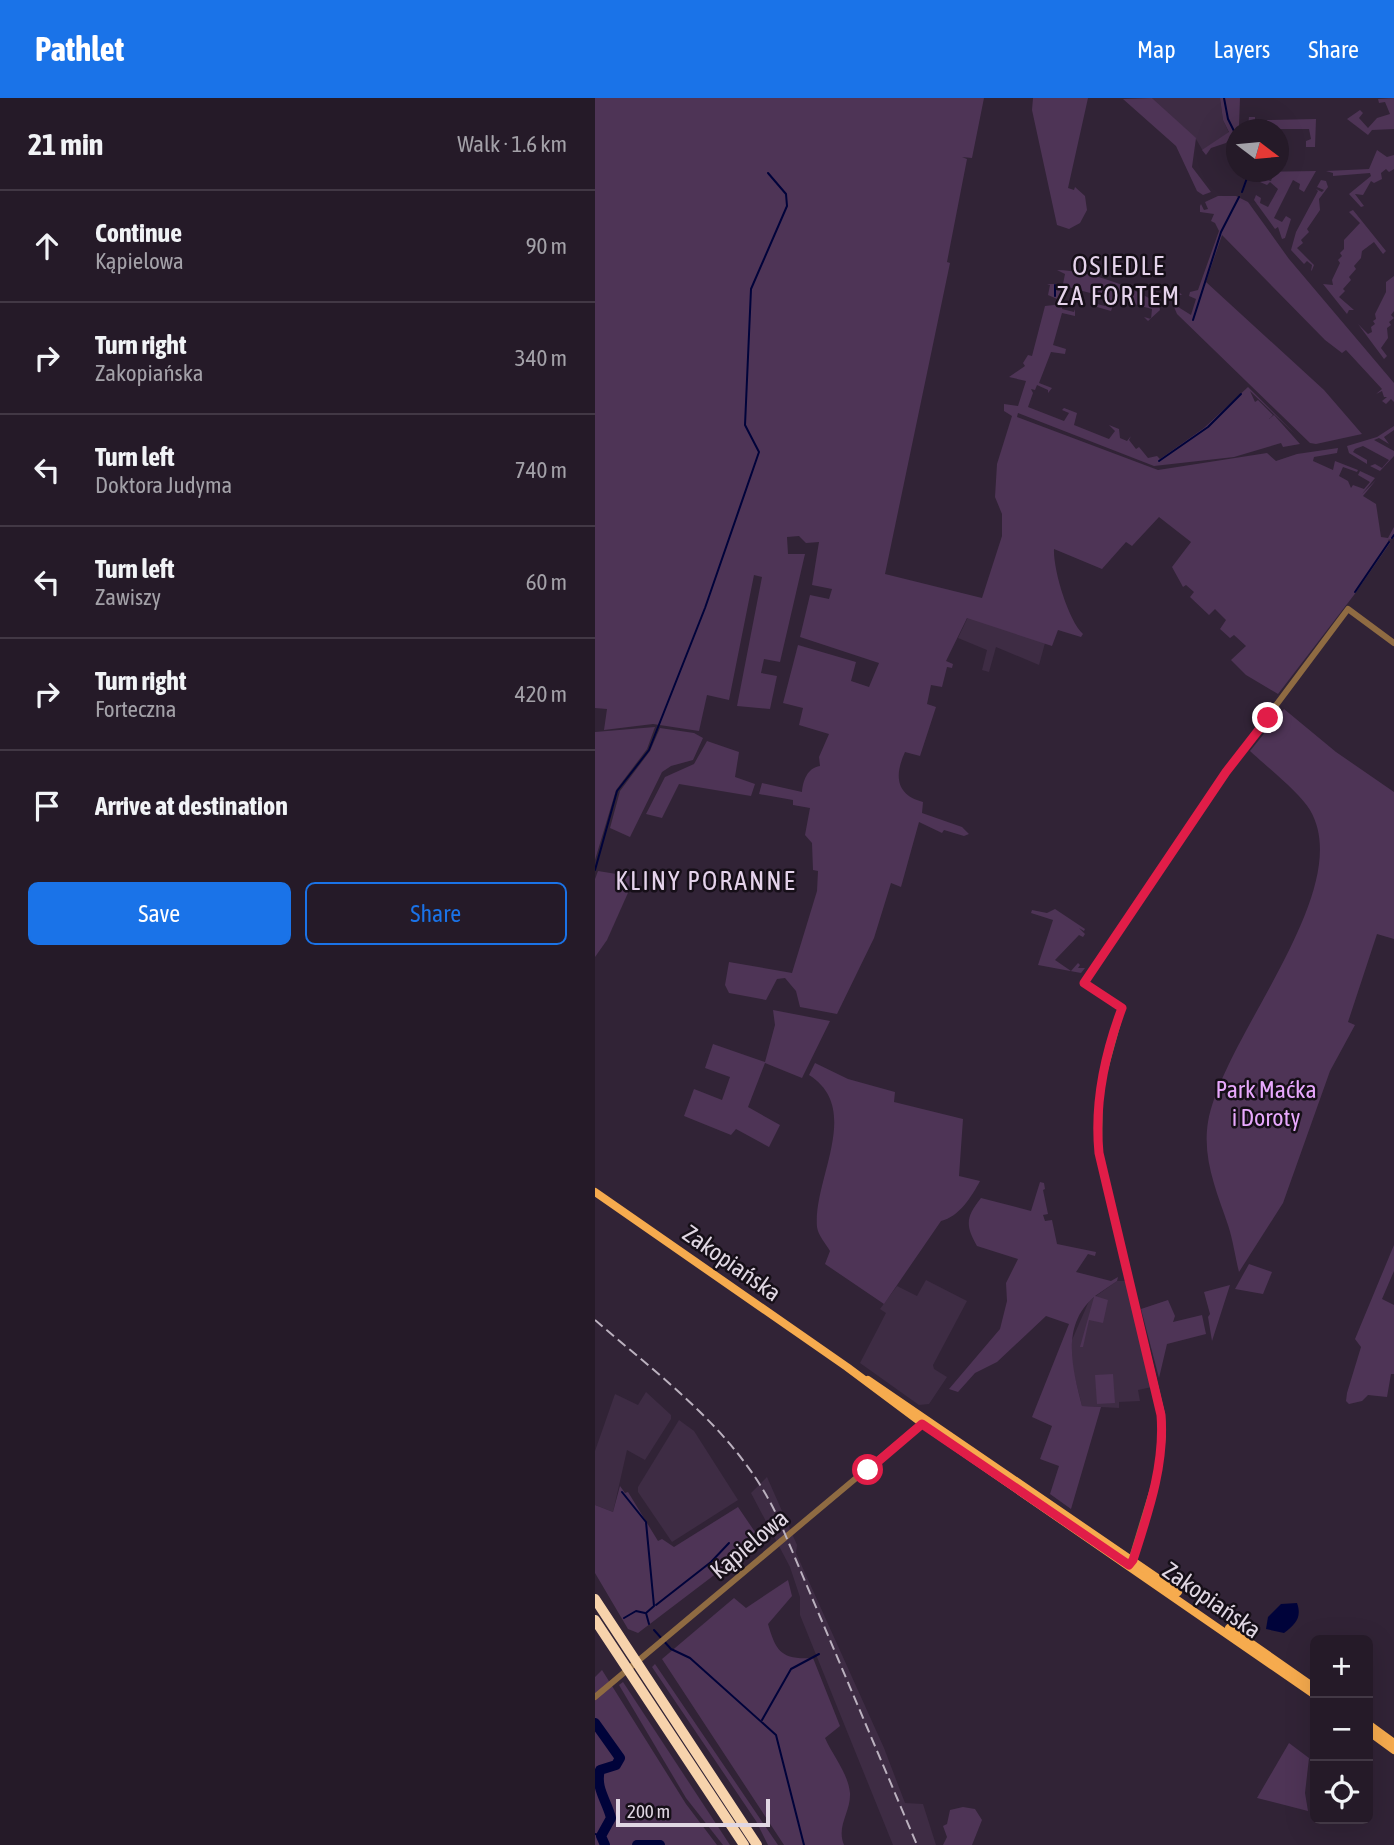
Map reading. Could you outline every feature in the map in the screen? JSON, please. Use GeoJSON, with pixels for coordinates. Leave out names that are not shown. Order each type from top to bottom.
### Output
{"type":"FeatureCollection","features":[{"type":"Feature","properties":{"kind":"highway"},"geometry":{"type":"LineString","coordinates":[[595,1600],[757,1845]]}},
{"type":"Feature","properties":{"kind":"highway"},"geometry":{"type":"LineString","coordinates":[[595,1620],[744,1845]]}},
{"type":"Feature","properties":{"kind":"main road","name":"Zakopiańska"},"geometry":{"type":"LineString","coordinates":[[595,1192],[1310,1685]]}},
{"type":"Feature","properties":{"kind":"main road","name":"Zakopiańska"},"geometry":{"type":"LineString","coordinates":[[1131,1563],[1310,1691]]}},
{"type":"Feature","properties":{"kind":"main road"},"geometry":{"type":"LineString","coordinates":[[1373,1728],[1394,1743]]}},
{"type":"Feature","properties":{"kind":"main road"},"geometry":{"type":"LineString","coordinates":[[1373,1735],[1394,1750]]}},
{"type":"Feature","properties":{"kind":"street"},"geometry":{"type":"LineString","coordinates":[[1131,1563],[1158,1472],[1163,1436],[1157,1393],[1099,1153],[1097,1119],[1100,1088],[1122,1008],[1084,983],[1226,772],[1348,609],[1394,643]]}},
{"type":"Feature","properties":{"kind":"street","name":"Kąpielowa"},"geometry":{"type":"LineString","coordinates":[[595,1697],[924,1421]]}},
{"type":"Feature","properties":{"kind":"shaded area"},"geometry":{"type":"Polygon","coordinates":[[[1152,98],[1220,98],[1226,135],[1203,151],[1196,139],[1152,98]]]}},
{"type":"Feature","properties":{"kind":"shaded area"},"geometry":{"type":"Polygon","coordinates":[[[968,617],[1045,643],[1039,665],[996,647],[989,672],[982,670],[987,650],[958,638],[968,617]]]}},
{"type":"Feature","properties":{"kind":"shaded area"},"geometry":{"type":"Polygon","coordinates":[[[926,1280],[967,1301],[933,1365],[934,1369],[947,1377],[929,1404],[919,1405],[860,1363],[886,1313],[880,1309],[897,1286],[917,1296],[926,1280]]]}},
{"type":"Feature","properties":{"kind":"shaded area"},"geometry":{"type":"Polygon","coordinates":[[[1117,1281],[1126,1281],[1152,1387],[1138,1390],[1140,1401],[1119,1402],[1119,1408],[1082,1406],[1071,1362],[1072,1340],[1089,1301],[1117,1281]]]}},
{"type":"Feature","properties":{"kind":"shaded area"},"geometry":{"type":"Polygon","coordinates":[[[646,1392],[671,1415],[671,1419],[645,1460],[627,1450],[613,1512],[595,1505],[595,1451],[615,1394],[638,1405],[646,1392]]]}},
{"type":"Feature","properties":{"kind":"shaded area"},"geometry":{"type":"Polygon","coordinates":[[[679,1420],[694,1431],[738,1500],[672,1542],[638,1492],[638,1487],[679,1420]]]}},
{"type":"Feature","properties":{"kind":"shaded area"},"geometry":{"type":"Polygon","coordinates":[[[767,1477],[797,1545],[796,1553],[884,1748],[905,1803],[923,1804],[936,1845],[893,1845],[800,1615],[800,1597],[790,1567],[751,1493],[767,1477]]]}},
{"type":"Feature","properties":{"kind":"shaded area"},"geometry":{"type":"Polygon","coordinates":[[[1297,1603],[1298,1616],[1288,1630],[1284,1633],[1266,1629],[1268,1617],[1281,1604],[1297,1603]]]}},
{"type":"Feature","properties":{"kind":"green space"},"geometry":{"type":"Polygon","coordinates":[[[595,98],[984,98],[972,158],[962,157],[967,159],[947,262],[950,263],[885,574],[982,598],[1002,536],[1002,514],[995,497],[997,464],[1012,416],[1004,411],[1004,404],[1018,406],[1026,381],[1009,377],[1025,366],[1023,363],[1028,355],[1032,356],[1045,306],[1063,304],[1062,309],[1074,312],[1075,309],[1075,316],[1062,313],[1053,345],[1066,349],[1065,354],[1051,352],[1039,383],[1052,388],[1048,393],[1048,390],[1037,385],[1035,390],[1031,389],[1033,393],[1028,407],[1064,421],[1069,413],[1062,410],[1064,408],[1077,413],[1074,425],[1109,439],[1115,431],[1109,425],[1119,429],[1120,438],[1127,441],[1131,436],[1129,440],[1148,458],[1157,456],[1160,459],[1204,428],[1248,387],[1296,435],[1250,391],[1255,402],[1258,400],[1273,415],[1269,419],[1274,415],[1300,444],[1283,447],[1281,443],[1234,457],[1154,466],[1018,413],[1017,417],[1158,470],[1267,453],[1276,461],[1297,454],[1338,448],[1337,453],[1314,457],[1313,461],[1333,470],[1335,461],[1358,470],[1357,472],[1343,467],[1339,476],[1348,481],[1351,488],[1353,485],[1364,489],[1370,482],[1358,475],[1360,471],[1375,478],[1362,494],[1376,480],[1363,496],[1376,504],[1381,537],[1388,538],[1394,527],[1394,538],[1388,540],[1390,543],[1354,595],[1278,694],[1246,675],[1231,660],[1246,646],[1234,635],[1230,638],[1220,629],[1226,620],[1215,609],[1209,615],[1190,597],[1194,592],[1186,585],[1183,587],[1172,567],[1191,542],[1159,517],[1132,546],[1126,542],[1102,569],[1054,549],[1062,594],[1072,618],[1083,634],[1081,637],[1058,630],[1052,646],[967,618],[946,661],[953,664],[952,668],[947,667],[942,687],[931,685],[927,704],[936,707],[920,756],[905,752],[899,777],[907,795],[923,802],[922,813],[962,827],[969,834],[964,836],[944,830],[942,833],[919,822],[901,887],[891,883],[874,938],[837,1014],[800,1007],[796,991],[785,978],[777,979],[766,1000],[729,993],[725,985],[729,962],[792,973],[817,891],[818,871],[813,870],[812,843],[805,835],[810,808],[793,805],[793,800],[759,794],[762,783],[802,792],[809,772],[820,766],[819,757],[829,734],[799,725],[803,708],[783,703],[798,645],[856,662],[851,681],[869,687],[879,663],[800,637],[810,595],[829,599],[832,589],[812,585],[819,542],[806,543],[799,536],[787,537],[788,554],[805,554],[780,662],[764,659],[761,673],[777,676],[770,709],[737,706],[762,577],[754,575],[729,700],[707,695],[699,731],[653,724],[604,730],[607,709],[595,708],[595,98]]]}},
{"type":"Feature","properties":{"kind":"green space"},"geometry":{"type":"Polygon","coordinates":[[[1033,98],[1088,98],[1068,188],[1074,190],[1075,187],[1085,196],[1087,210],[1080,223],[1069,229],[1057,225],[1032,110],[1033,98]]]}},
{"type":"Feature","properties":{"kind":"green space"},"geometry":{"type":"Polygon","coordinates":[[[1152,98],[1196,138],[1192,167],[1211,192],[1203,195],[1197,191],[1176,146],[1123,99],[1152,98]]]}},
{"type":"Feature","properties":{"kind":"green space"},"geometry":{"type":"Polygon","coordinates":[[[1220,98],[1240,98],[1239,119],[1226,119],[1226,126],[1220,98]]]}},
{"type":"Feature","properties":{"kind":"green space"},"geometry":{"type":"Polygon","coordinates":[[[1394,98],[1394,129],[1372,130],[1368,135],[1347,119],[1360,110],[1363,113],[1359,118],[1368,128],[1377,118],[1390,114],[1385,102],[1379,103],[1378,99],[1394,98]]]}},
{"type":"Feature","properties":{"kind":"green space"},"geometry":{"type":"Polygon","coordinates":[[[1316,119],[1315,147],[1306,147],[1306,141],[1311,139],[1309,129],[1289,129],[1289,120],[1316,119]]]}},
{"type":"Feature","properties":{"kind":"green space"},"geometry":{"type":"Polygon","coordinates":[[[1226,134],[1226,143],[1211,148],[1206,155],[1202,150],[1226,134]]]}},
{"type":"Feature","properties":{"kind":"green space"},"geometry":{"type":"Polygon","coordinates":[[[1377,150],[1387,157],[1394,155],[1394,169],[1389,172],[1386,169],[1381,173],[1382,179],[1374,183],[1371,181],[1363,195],[1355,194],[1364,206],[1361,207],[1349,194],[1371,176],[1370,173],[1333,176],[1333,173],[1326,171],[1369,169],[1377,150]]]}},
{"type":"Feature","properties":{"kind":"green space"},"geometry":{"type":"Polygon","coordinates":[[[1289,171],[1316,171],[1304,192],[1299,189],[1300,184],[1293,180],[1274,218],[1282,222],[1286,216],[1291,219],[1285,238],[1282,239],[1278,227],[1275,229],[1254,200],[1256,195],[1261,198],[1260,203],[1268,207],[1278,189],[1270,182],[1289,182],[1289,171]]]}},
{"type":"Feature","properties":{"kind":"green space"},"geometry":{"type":"Polygon","coordinates":[[[1321,180],[1326,181],[1328,187],[1319,199],[1320,210],[1307,229],[1309,232],[1301,240],[1303,243],[1297,248],[1314,265],[1311,271],[1312,265],[1307,261],[1304,264],[1291,250],[1296,232],[1318,191],[1316,189],[1322,192],[1324,190],[1317,187],[1321,180]]]}},
{"type":"Feature","properties":{"kind":"green space"},"geometry":{"type":"Polygon","coordinates":[[[1218,196],[1236,196],[1248,202],[1289,259],[1394,383],[1394,402],[1391,399],[1386,404],[1382,401],[1387,397],[1384,397],[1382,391],[1376,394],[1382,389],[1346,350],[1342,353],[1325,340],[1222,235],[1206,282],[1324,390],[1362,434],[1310,443],[1177,314],[1174,307],[1178,291],[1182,295],[1178,295],[1175,305],[1191,315],[1196,299],[1189,296],[1190,292],[1198,290],[1219,231],[1211,221],[1214,214],[1200,212],[1200,206],[1201,204],[1204,210],[1208,209],[1205,202],[1218,196]]]}},
{"type":"Feature","properties":{"kind":"green space"},"geometry":{"type":"Polygon","coordinates":[[[1353,210],[1386,251],[1383,254],[1374,242],[1362,251],[1361,258],[1354,266],[1356,269],[1349,277],[1351,280],[1339,297],[1354,310],[1349,310],[1347,314],[1323,284],[1333,285],[1332,280],[1340,263],[1338,260],[1342,256],[1340,253],[1344,249],[1344,240],[1360,223],[1349,212],[1353,210]]]}},
{"type":"Feature","properties":{"kind":"green space"},"geometry":{"type":"Polygon","coordinates":[[[1057,270],[1097,276],[1136,291],[1159,304],[1160,310],[1151,318],[1152,309],[1115,299],[1111,311],[1097,307],[1097,304],[1105,306],[1105,297],[1068,287],[1064,302],[1048,295],[1050,285],[1047,284],[1063,284],[1065,274],[1057,270]]]}},
{"type":"Feature","properties":{"kind":"green space"},"geometry":{"type":"Polygon","coordinates":[[[1394,276],[1394,311],[1391,315],[1394,318],[1389,322],[1391,325],[1387,328],[1388,338],[1381,348],[1387,356],[1384,359],[1358,324],[1368,334],[1372,332],[1375,314],[1386,292],[1386,282],[1394,276]]]}},
{"type":"Feature","properties":{"kind":"green space"},"geometry":{"type":"Polygon","coordinates":[[[1394,426],[1394,430],[1384,437],[1389,444],[1379,438],[1374,440],[1394,451],[1394,456],[1380,471],[1370,466],[1375,464],[1382,468],[1389,460],[1363,446],[1353,452],[1367,460],[1367,464],[1349,453],[1347,446],[1377,437],[1394,426]]]}},
{"type":"Feature","properties":{"kind":"green space","name":"Park Maćka i Doroty"},"geometry":{"type":"Polygon","coordinates":[[[1284,709],[1336,752],[1394,792],[1394,939],[1377,934],[1348,1022],[1355,1025],[1330,1071],[1283,1203],[1239,1272],[1230,1231],[1209,1162],[1208,1122],[1219,1087],[1237,1048],[1302,921],[1316,880],[1320,843],[1310,810],[1305,803],[1250,751],[1284,709]]]}},
{"type":"Feature","properties":{"kind":"green space"},"geometry":{"type":"Polygon","coordinates":[[[655,727],[647,749],[616,790],[595,860],[595,732],[655,727]]]}},
{"type":"Feature","properties":{"kind":"green space"},"geometry":{"type":"Polygon","coordinates":[[[660,728],[694,733],[703,738],[693,760],[671,766],[662,772],[630,837],[610,828],[620,791],[650,751],[660,728]]]}},
{"type":"Feature","properties":{"kind":"green space"},"geometry":{"type":"Polygon","coordinates":[[[707,741],[739,752],[735,777],[755,784],[751,796],[679,784],[662,818],[646,814],[665,777],[694,764],[707,741]]]}},
{"type":"Feature","properties":{"kind":"green space"},"geometry":{"type":"Polygon","coordinates":[[[598,871],[635,877],[607,940],[595,957],[595,879],[598,871]]]}},
{"type":"Feature","properties":{"kind":"green space"},"geometry":{"type":"Polygon","coordinates":[[[1055,909],[1085,929],[1084,931],[1079,928],[1085,934],[1083,937],[1079,935],[1055,960],[1071,971],[1078,963],[1078,968],[1085,968],[1081,973],[1038,965],[1053,920],[1031,913],[1032,910],[1047,913],[1055,909]]]}},
{"type":"Feature","properties":{"kind":"green space"},"geometry":{"type":"Polygon","coordinates":[[[773,1010],[830,1021],[802,1078],[765,1063],[748,1107],[780,1125],[769,1147],[736,1129],[731,1135],[684,1116],[694,1089],[722,1100],[730,1077],[705,1068],[713,1044],[765,1062],[775,1025],[773,1010]]]}},
{"type":"Feature","properties":{"kind":"green space"},"geometry":{"type":"Polygon","coordinates":[[[815,1063],[848,1079],[895,1092],[894,1102],[963,1119],[959,1176],[980,1181],[959,1211],[941,1221],[884,1304],[825,1264],[830,1251],[817,1227],[818,1208],[834,1125],[832,1106],[825,1089],[809,1075],[815,1063]]]}},
{"type":"Feature","properties":{"kind":"green space"},"geometry":{"type":"Polygon","coordinates":[[[1040,1182],[1044,1183],[1048,1214],[1043,1215],[1045,1221],[1052,1220],[1057,1244],[1096,1252],[1095,1256],[1088,1254],[1076,1272],[1111,1281],[1118,1277],[1117,1281],[1095,1296],[1108,1300],[1103,1323],[1089,1320],[1083,1347],[1080,1347],[1094,1297],[1083,1309],[1073,1335],[1073,1363],[1082,1406],[1101,1407],[1071,1509],[1050,1494],[1059,1466],[1040,1459],[1052,1426],[1032,1417],[1069,1324],[1046,1316],[997,1362],[975,1373],[958,1392],[949,1389],[1000,1329],[1007,1301],[1006,1283],[1018,1259],[977,1246],[969,1227],[972,1211],[981,1198],[1031,1211],[1040,1182]]]}},
{"type":"Feature","properties":{"kind":"green space"},"geometry":{"type":"Polygon","coordinates":[[[1394,1245],[1394,1271],[1382,1299],[1394,1305],[1394,1374],[1391,1374],[1387,1397],[1368,1395],[1362,1401],[1349,1404],[1346,1401],[1347,1393],[1361,1347],[1355,1339],[1394,1245]]]}},
{"type":"Feature","properties":{"kind":"green space"},"geometry":{"type":"Polygon","coordinates":[[[1249,1264],[1272,1272],[1263,1294],[1235,1289],[1249,1264]]]}},
{"type":"Feature","properties":{"kind":"green space"},"geometry":{"type":"Polygon","coordinates":[[[1230,1285],[1212,1341],[1208,1317],[1210,1314],[1204,1292],[1230,1285]]]}},
{"type":"Feature","properties":{"kind":"green space"},"geometry":{"type":"Polygon","coordinates":[[[1168,1300],[1175,1316],[1173,1322],[1202,1315],[1206,1334],[1167,1344],[1159,1378],[1141,1309],[1168,1300]]]}},
{"type":"Feature","properties":{"kind":"green space"},"geometry":{"type":"Polygon","coordinates":[[[1113,1374],[1115,1403],[1097,1404],[1095,1375],[1113,1374]]]}},
{"type":"Feature","properties":{"kind":"green space"},"geometry":{"type":"Polygon","coordinates":[[[620,1486],[625,1493],[628,1492],[658,1541],[662,1539],[674,1547],[738,1507],[755,1532],[734,1560],[638,1633],[628,1629],[595,1573],[595,1505],[613,1512],[620,1486]]]}},
{"type":"Feature","properties":{"kind":"green space"},"geometry":{"type":"Polygon","coordinates":[[[788,1580],[792,1596],[768,1624],[778,1648],[787,1656],[813,1658],[840,1726],[825,1738],[849,1786],[850,1800],[842,1832],[844,1845],[784,1845],[662,1659],[734,1598],[746,1608],[788,1580]]]}},
{"type":"Feature","properties":{"kind":"green space"},"geometry":{"type":"Polygon","coordinates":[[[655,1664],[778,1845],[768,1845],[756,1821],[652,1667],[655,1664]]]}},
{"type":"Feature","properties":{"kind":"green space"},"geometry":{"type":"Polygon","coordinates":[[[602,1670],[686,1804],[717,1845],[595,1845],[595,1677],[602,1670]]]}},
{"type":"Feature","properties":{"kind":"green space"},"geometry":{"type":"Polygon","coordinates":[[[623,1682],[730,1845],[723,1845],[686,1798],[619,1685],[623,1682]]]}},
{"type":"Feature","properties":{"kind":"green space"},"geometry":{"type":"Polygon","coordinates":[[[1289,1743],[1309,1758],[1305,1793],[1308,1811],[1257,1798],[1289,1743]]]}},
{"type":"Feature","properties":{"kind":"green space"},"geometry":{"type":"Polygon","coordinates":[[[963,1807],[975,1809],[982,1820],[972,1845],[943,1845],[947,1837],[943,1826],[947,1824],[950,1810],[963,1807]]]}},
{"type":"Feature","properties":{"kind":"waterway"},"geometry":{"type":"LineString","coordinates":[[1224,98],[1228,119]]}},
{"type":"Feature","properties":{"kind":"waterway"},"geometry":{"type":"LineString","coordinates":[[595,870],[617,791],[649,750],[705,608],[759,452],[745,425],[751,289],[787,206],[786,194],[768,173]]}},
{"type":"Feature","properties":{"kind":"waterway"},"geometry":{"type":"LineString","coordinates":[[1242,192],[1246,182]]}},
{"type":"Feature","properties":{"kind":"waterway"},"geometry":{"type":"LineString","coordinates":[[1193,320],[1221,232],[1239,197]]}},
{"type":"Feature","properties":{"kind":"waterway"},"geometry":{"type":"LineString","coordinates":[[1055,285],[1055,296]]}},
{"type":"Feature","properties":{"kind":"waterway"},"geometry":{"type":"LineString","coordinates":[[1159,461],[1208,427],[1241,394]]}},
{"type":"Feature","properties":{"kind":"waterway"},"geometry":{"type":"LineString","coordinates":[[1355,592],[1389,542]]}},
{"type":"Feature","properties":{"kind":"waterway"},"geometry":{"type":"LineString","coordinates":[[622,1492],[646,1522],[654,1606],[646,1613],[649,1624]]}},
{"type":"Feature","properties":{"kind":"waterway"},"geometry":{"type":"LineString","coordinates":[[656,1605],[711,1562],[729,1543]]}},
{"type":"Feature","properties":{"kind":"waterway"},"geometry":{"type":"LineString","coordinates":[[624,1618],[636,1611],[645,1613]]}},
{"type":"Feature","properties":{"kind":"waterway"},"geometry":{"type":"LineString","coordinates":[[654,1630],[671,1649],[690,1658],[776,1735],[804,1845]]}},
{"type":"Feature","properties":{"kind":"waterway"},"geometry":{"type":"LineString","coordinates":[[762,1720],[791,1669],[819,1654]]}},
{"type":"Feature","properties":{"kind":"waterway"},"geometry":{"type":"LineString","coordinates":[[595,1723],[620,1758],[616,1765],[600,1770],[600,1789],[611,1818],[601,1836],[605,1845]]}},
{"type":"Feature","properties":{"kind":"waterway"},"geometry":{"type":"LineString","coordinates":[[595,1834],[601,1836]]}},
{"type":"Feature","properties":{"kind":"waterway"},"geometry":{"type":"LineString","coordinates":[[637,1845],[660,1845]]}},
{"type":"Feature","properties":{"kind":"railway"},"geometry":{"type":"LineString","coordinates":[[595,1320],[698,1410],[722,1435],[763,1489],[779,1520],[917,1845]]}},
{"type":"Feature","properties":{"kind":"district","name":"OSIEDLE ZA FORTEM"},"geometry":{"type":"Point","coordinates":[1119,281]}},
{"type":"Feature","properties":{"kind":"district","name":"KLINY PORANNE"},"geometry":{"type":"Point","coordinates":[706,881]}},
{"type":"Feature","properties":{"kind":"route"},"geometry":{"type":"LineString","coordinates":[[868,1470],[922,1424],[1129,1565],[1133,1560],[1158,1472],[1163,1436],[1157,1393],[1103,1174],[1097,1134],[1103,1069],[1122,1008],[1084,983],[1226,772],[1268,718]]}}]}
